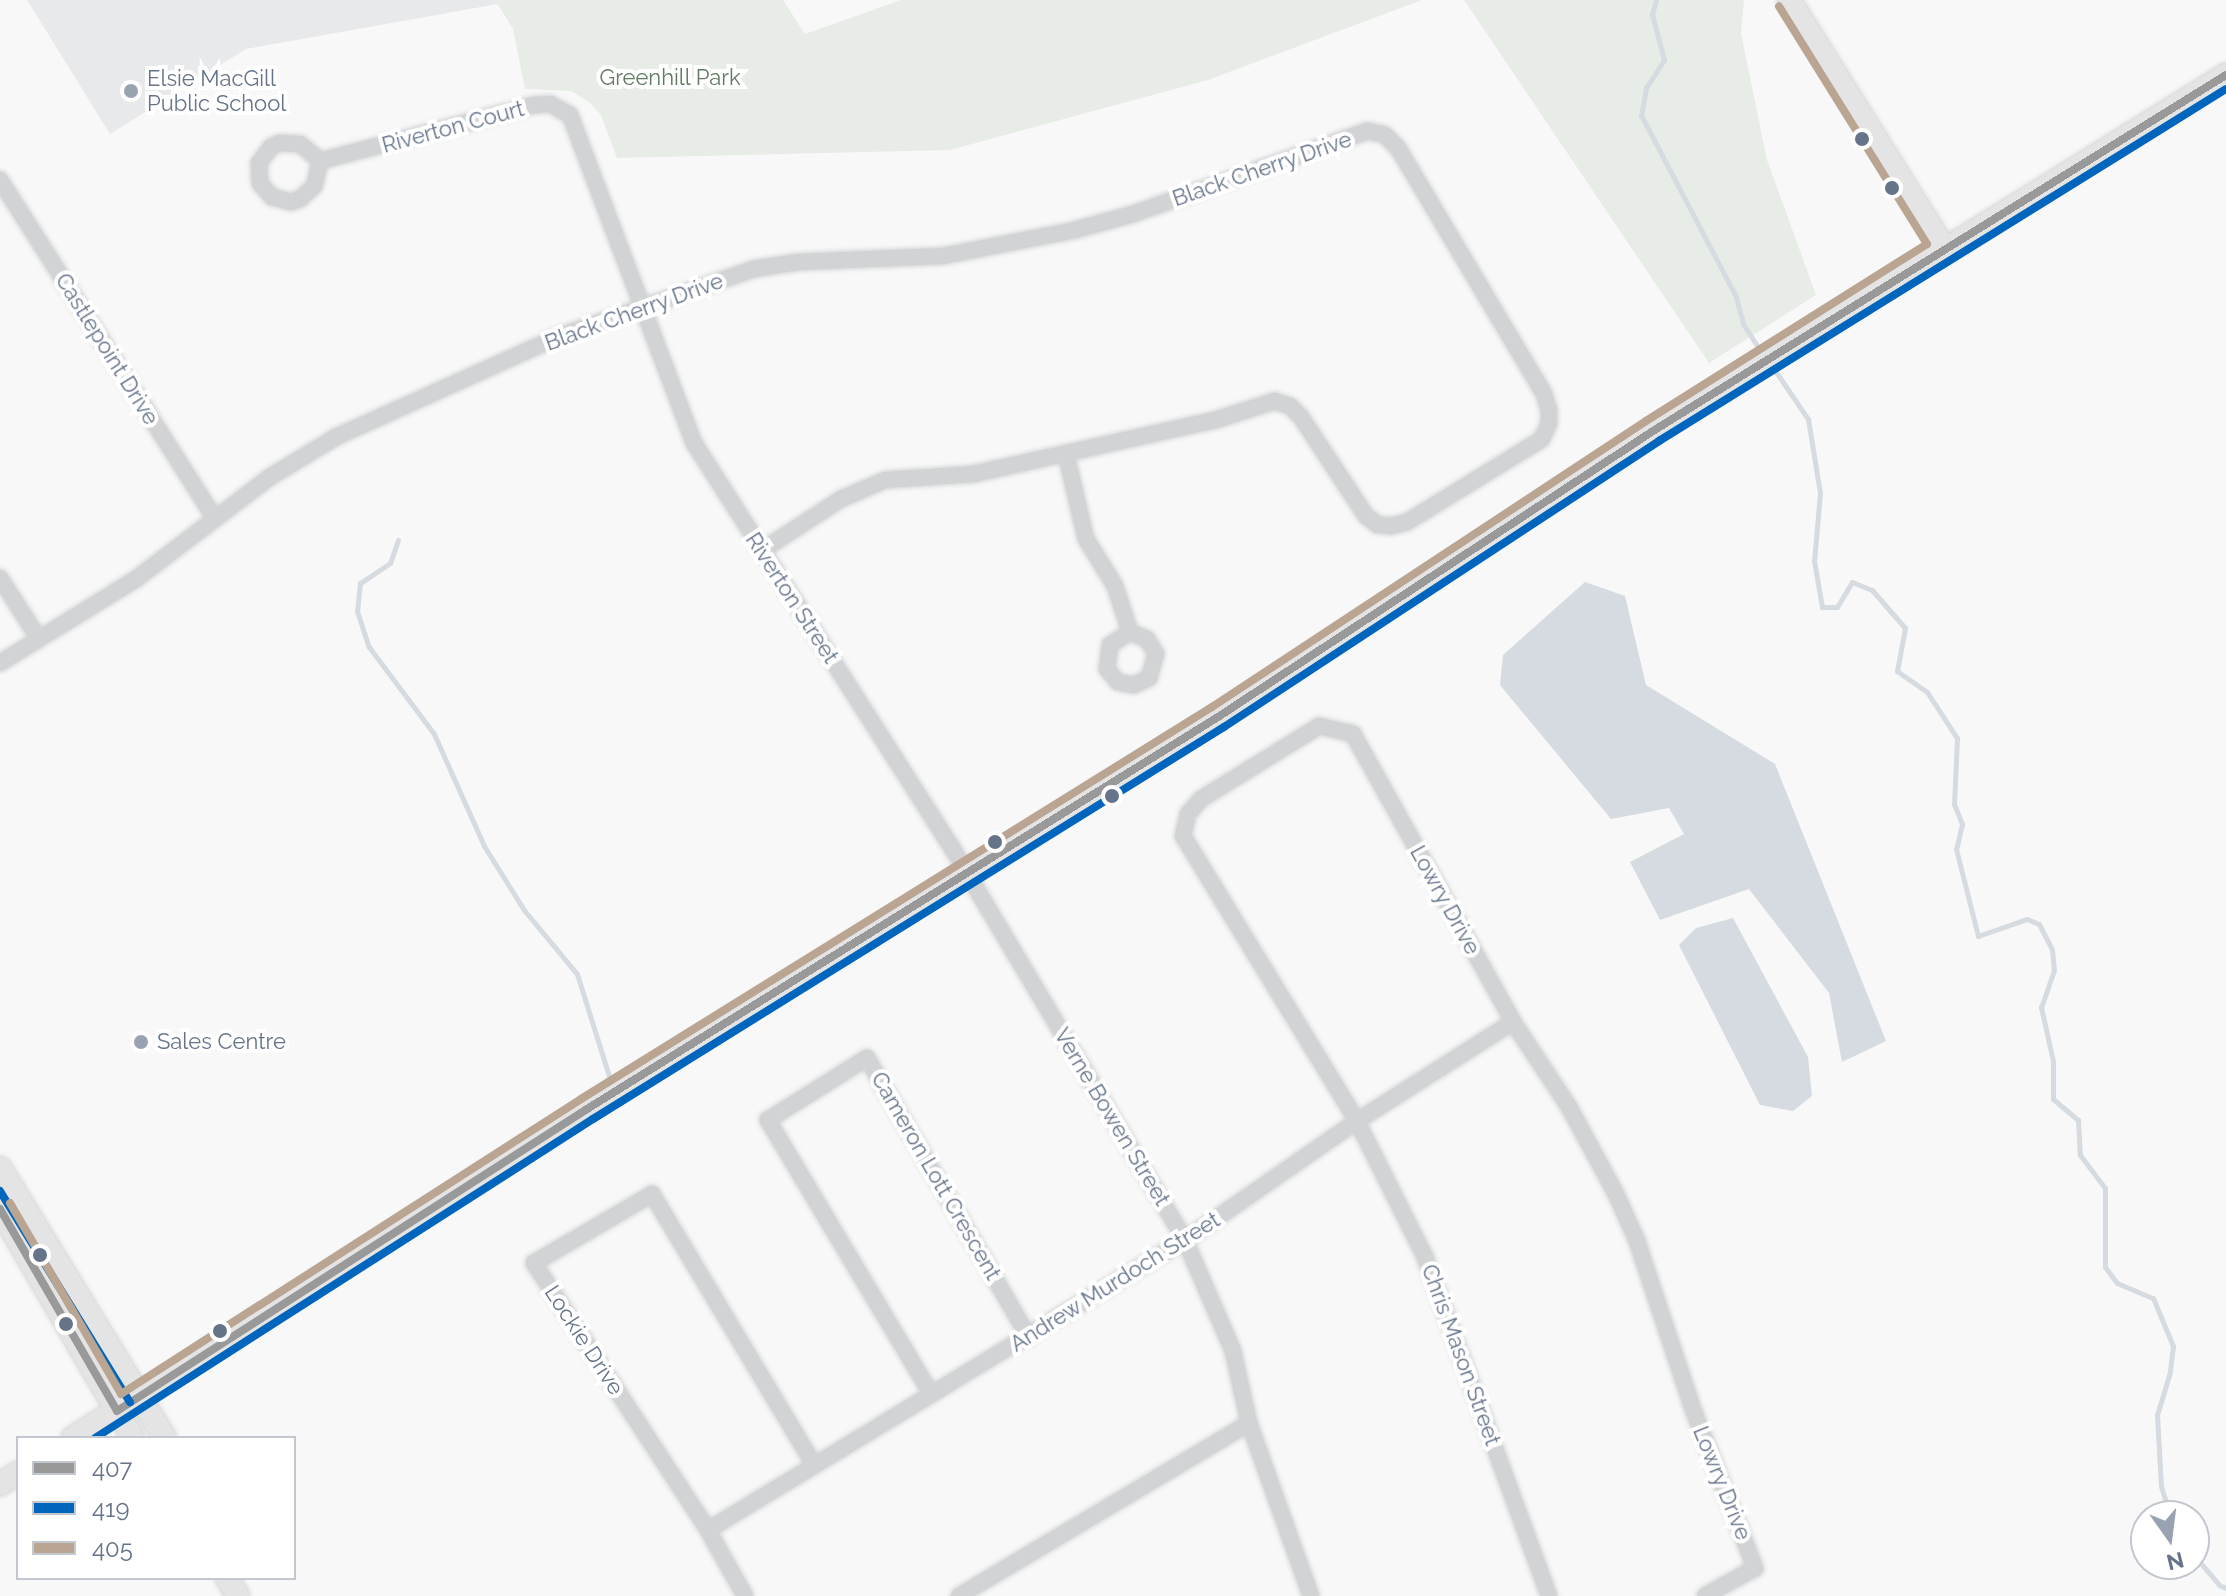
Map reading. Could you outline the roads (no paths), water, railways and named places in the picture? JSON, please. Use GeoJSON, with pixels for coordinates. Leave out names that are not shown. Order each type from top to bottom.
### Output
{"type":"FeatureCollection","features":[{"type":"Feature","properties":{"kind":"street"},"geometry":{"type":"LineString","coordinates":[[1789,0],[1944,248]]}},
{"type":"Feature","properties":{"kind":"street"},"geometry":{"type":"LineString","coordinates":[[76,1436],[318,1278],[968,875],[1245,699],[1653,431],[2226,75]]}},
{"type":"Feature","properties":{"kind":"street","name":"Riverton Court"},"geometry":{"type":"LineString","coordinates":[[320,161],[534,105],[561,108],[576,125],[643,307]]}},
{"type":"Feature","properties":{"kind":"street","name":"Black Cherry Drive"},"geometry":{"type":"LineString","coordinates":[[0,663],[136,579],[270,477],[363,423],[560,336],[753,269],[799,262],[943,256],[1075,230],[1133,214],[1368,131],[1385,135],[1398,148],[1544,394],[1549,410],[1549,423],[1542,439],[1407,522],[1392,526],[1378,525],[1366,516],[1301,417],[1290,406],[1275,401],[1215,420],[974,474],[885,480],[841,499],[761,551]]}},
{"type":"Feature","properties":{"kind":"street","name":"Castlepoint Drive"},"geometry":{"type":"LineString","coordinates":[[0,180],[215,519]]}},
{"type":"Feature","properties":{"kind":"street","name":"Riverton Street"},"geometry":{"type":"LineString","coordinates":[[643,307],[694,443],[968,875]]}},
{"type":"Feature","properties":{"kind":"street"},"geometry":{"type":"LineString","coordinates":[[1066,454],[1086,539],[1115,586],[1130,632]]}},
{"type":"Feature","properties":{"kind":"street"},"geometry":{"type":"LineString","coordinates":[[0,578],[39,639]]}},
{"type":"Feature","properties":{"kind":"street","name":"Lowry Drive"},"geometry":{"type":"LineString","coordinates":[[1357,1121],[1183,836],[1188,814],[1201,799],[1319,726],[1353,734],[1513,1022],[1569,1107],[1616,1194],[1637,1241],[1694,1412],[1755,1568],[1705,1596]]}},
{"type":"Feature","properties":{"kind":"street","name":"Verne Bowen Street"},"geometry":{"type":"LineString","coordinates":[[968,875],[1185,1240],[1233,1351],[1249,1423],[1311,1596]]}},
{"type":"Feature","properties":{"kind":"street","name":"Andrew Murdoch Street"},"geometry":{"type":"LineString","coordinates":[[708,1530],[813,1463],[930,1392],[1029,1338],[1185,1240],[1357,1121],[1513,1022]]}},
{"type":"Feature","properties":{"kind":"street","name":"Cameron Lott Crescent"},"geometry":{"type":"LineString","coordinates":[[930,1392],[768,1120],[867,1058],[1029,1338]]}},
{"type":"Feature","properties":{"kind":"street","name":"Chris Mason Street"},"geometry":{"type":"LineString","coordinates":[[1357,1121],[1425,1257],[1549,1596]]}},
{"type":"Feature","properties":{"kind":"street"},"geometry":{"type":"LineString","coordinates":[[0,1168],[164,1436]]}},
{"type":"Feature","properties":{"kind":"street","name":"Lockie Drive"},"geometry":{"type":"LineString","coordinates":[[745,1596],[708,1530],[534,1263],[652,1194],[813,1463]]}},
{"type":"Feature","properties":{"kind":"street"},"geometry":{"type":"LineString","coordinates":[[0,1209],[132,1436]]}},
{"type":"Feature","properties":{"kind":"street"},"geometry":{"type":"LineString","coordinates":[[959,1596],[1249,1423]]}},
{"type":"Feature","properties":{"kind":"waterway"},"geometry":{"type":"LineString","coordinates":[[1656,0],[1652,14],[1664,60],[1646,88],[1641,115],[1736,297],[1743,324],[1758,347]]}},
{"type":"Feature","properties":{"kind":"waterway"},"geometry":{"type":"LineString","coordinates":[[1776,372],[1808,419],[1820,493],[1814,561],[1822,607],[1837,607],[1852,582],[1872,590],[1905,628],[1897,671],[1927,692],[1957,738],[1954,804],[1962,824],[1956,849],[1978,936],[2027,919],[2039,924],[2052,949],[2054,970],[2041,1007],[2053,1061],[2053,1099],[2078,1120],[2080,1155],[2105,1188],[2105,1267],[2117,1283],[2153,1298],[2173,1346],[2170,1372],[2157,1415],[2161,1486],[2165,1500]]}},
{"type":"Feature","properties":{"kind":"waterway"},"geometry":{"type":"LineString","coordinates":[[398,540],[390,563],[360,583],[357,611],[369,647],[434,734],[484,846],[524,910],[577,974],[609,1076]]}},
{"type":"Feature","properties":{"kind":"waterway"},"geometry":{"type":"LineString","coordinates":[[2210,1574],[2226,1588]]}},
{"type":"Feature","properties":{"kind":"place","name":"Elsie MacGill Public School"},"geometry":{"type":"Point","coordinates":[131,91]}},
{"type":"Feature","properties":{"kind":"place","name":"Sales Centre"},"geometry":{"type":"Point","coordinates":[141,1042]}},
{"type":"Feature","properties":{"kind":"park label","name":"Greenhill Park"},"geometry":{"type":"Point","coordinates":[670,78]}}]}
